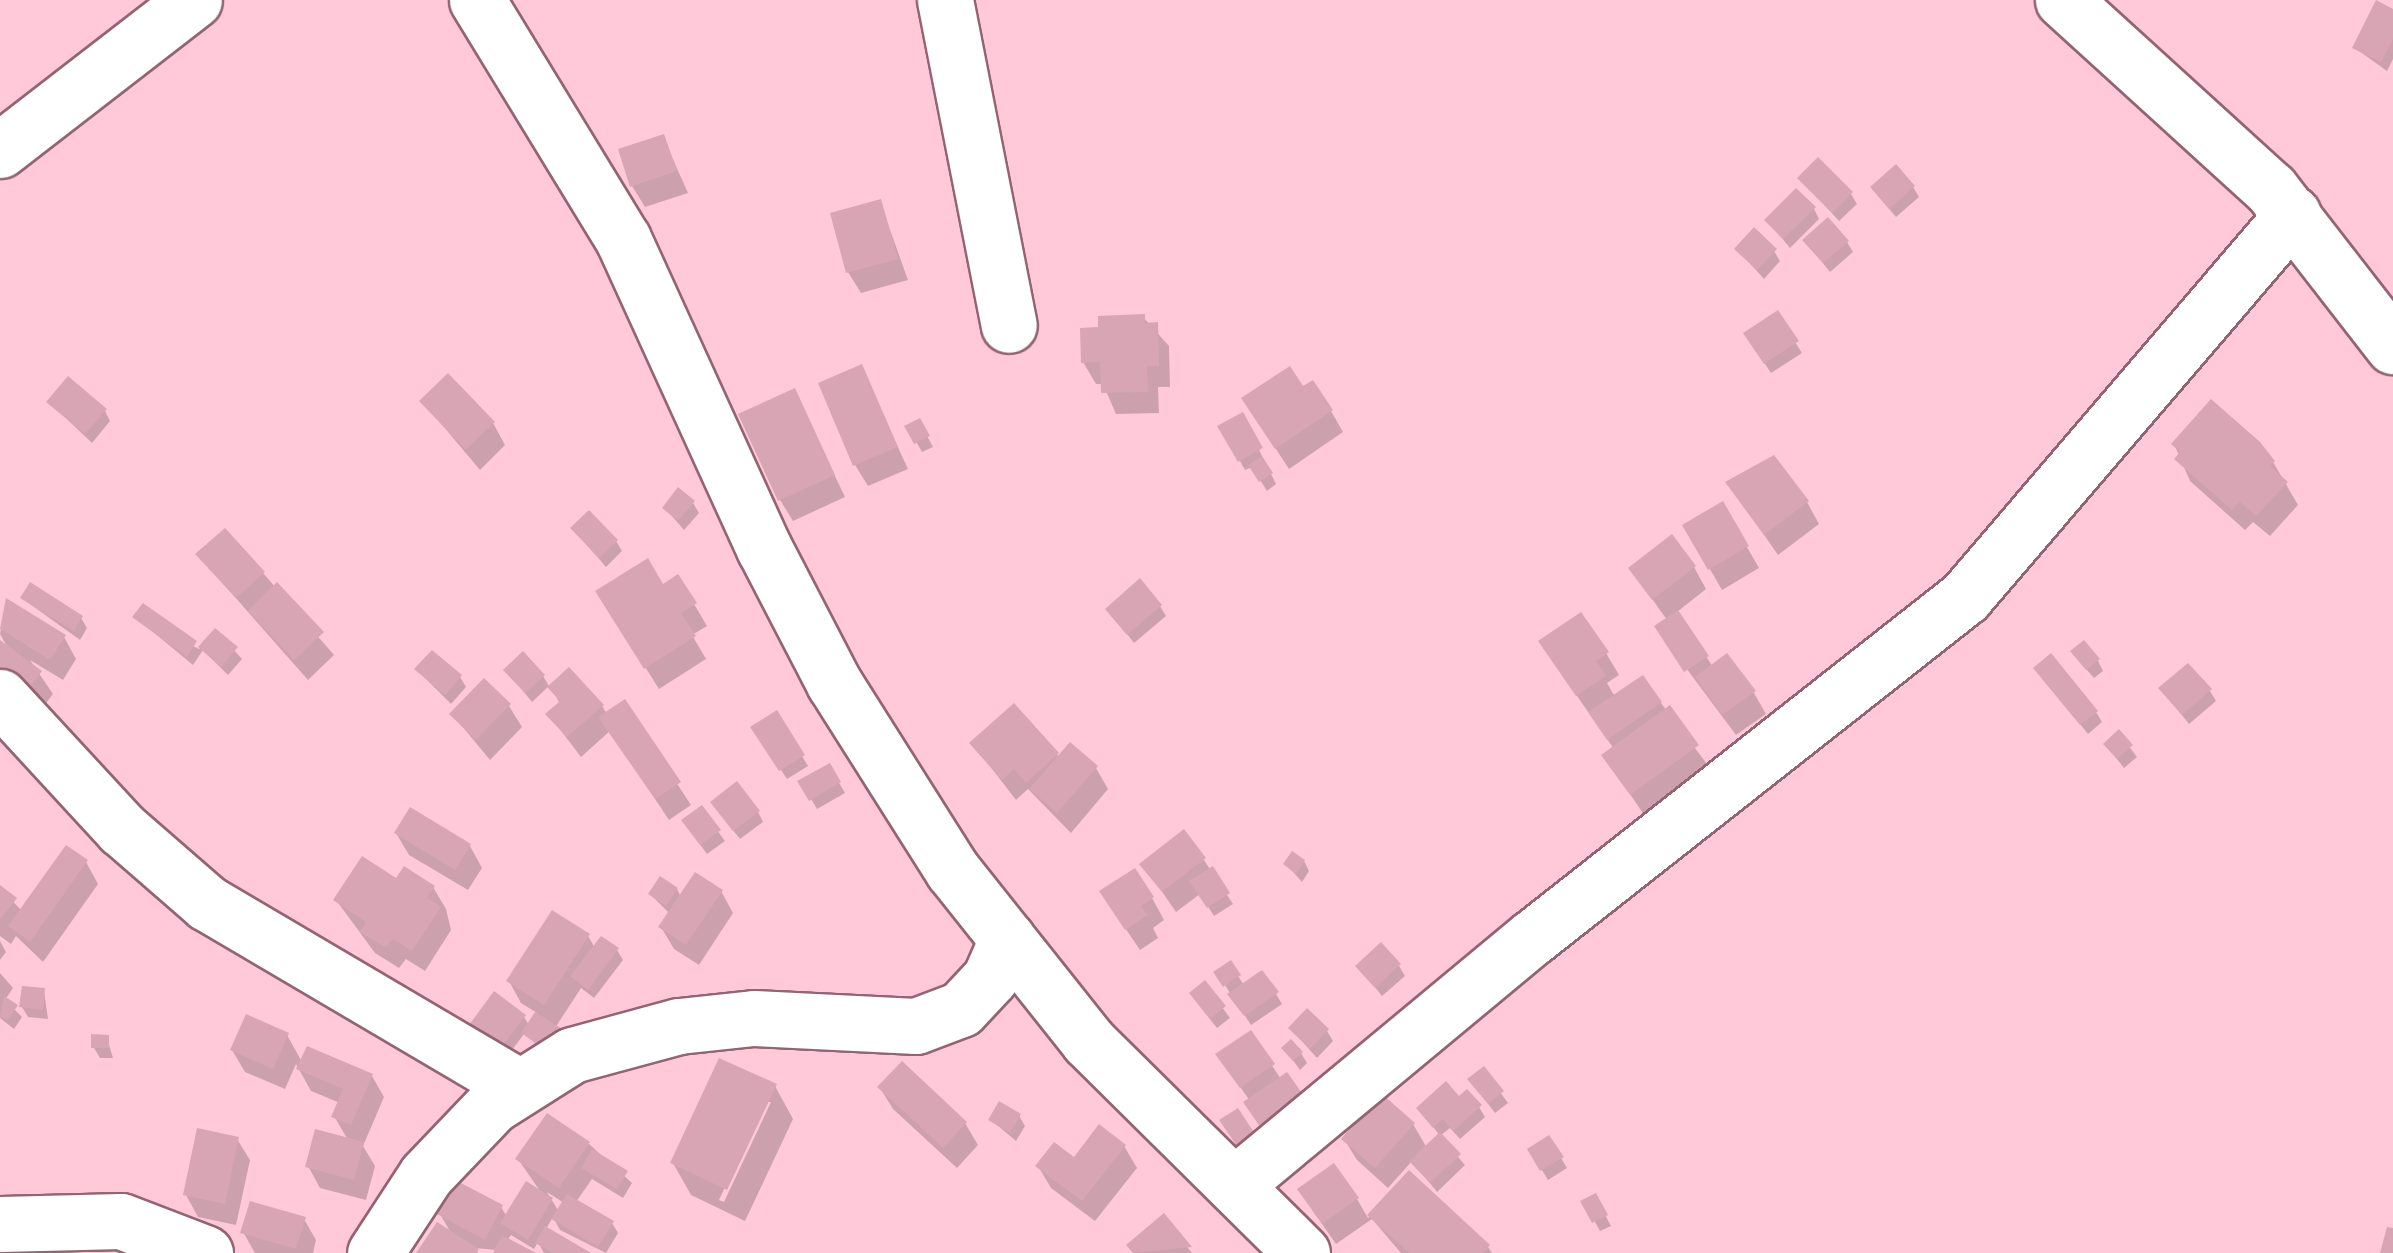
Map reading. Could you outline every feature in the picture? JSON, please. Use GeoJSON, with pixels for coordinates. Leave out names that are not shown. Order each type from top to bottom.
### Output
{"type":"FeatureCollection","features":[{"type":"Feature","properties":{"kind":"street"},"geometry":{"type":"LineString","coordinates":[[0,150],[194,0]]}},
{"type":"Feature","properties":{"kind":"street"},"geometry":{"type":"LineString","coordinates":[[477,0],[623,239],[764,548],[834,682],[953,871],[1088,1041],[1302,1253]]}},
{"type":"Feature","properties":{"kind":"street"},"geometry":{"type":"LineString","coordinates":[[945,0],[1009,326]]}},
{"type":"Feature","properties":{"kind":"street"},"geometry":{"type":"LineString","coordinates":[[2063,0],[2293,214],[2393,346]]}},
{"type":"Feature","properties":{"kind":"street"},"geometry":{"type":"LineString","coordinates":[[1234,1185],[1532,937],[1965,597],[2293,214]]}},
{"type":"Feature","properties":{"kind":"street"},"geometry":{"type":"LineString","coordinates":[[0,696],[122,830],[207,903],[518,1086]]}},
{"type":"Feature","properties":{"kind":"street"},"geometry":{"type":"LineString","coordinates":[[374,1253],[426,1175],[518,1086],[572,1055],[679,1026],[754,1018],[916,1026],[961,1009],[990,978],[1007,939]]}},
{"type":"Feature","properties":{"kind":"street"},"geometry":{"type":"LineString","coordinates":[[0,1224],[121,1221],[205,1253]]}},
{"type":"Feature","properties":{"kind":"building"},"geometry":{"type":"Polygon","coordinates":[[[2376,0],[2393,9],[2393,39],[2381,62],[2352,48],[2376,0]]]}},
{"type":"Feature","properties":{"kind":"building"},"geometry":{"type":"Polygon","coordinates":[[[664,134],[677,171],[630,187],[618,149],[664,134]]]}},
{"type":"Feature","properties":{"kind":"building"},"geometry":{"type":"Polygon","coordinates":[[[1818,157],[1853,192],[1832,213],[1797,178],[1818,157]]]}},
{"type":"Feature","properties":{"kind":"building"},"geometry":{"type":"Polygon","coordinates":[[[1896,164],[1915,186],[1889,209],[1870,187],[1896,164]]]}},
{"type":"Feature","properties":{"kind":"building"},"geometry":{"type":"Polygon","coordinates":[[[1796,188],[1816,207],[1783,239],[1764,220],[1796,188]]]}},
{"type":"Feature","properties":{"kind":"building"},"geometry":{"type":"Polygon","coordinates":[[[881,199],[898,259],[846,273],[830,213],[881,199]]]}},
{"type":"Feature","properties":{"kind":"building"},"geometry":{"type":"Polygon","coordinates":[[[1828,217],[1849,241],[1823,263],[1802,240],[1828,217]]]}},
{"type":"Feature","properties":{"kind":"building"},"geometry":{"type":"Polygon","coordinates":[[[1754,227],[1777,249],[1757,270],[1734,249],[1754,227]]]}},
{"type":"Feature","properties":{"kind":"building"},"geometry":{"type":"Polygon","coordinates":[[[1778,310],[1799,341],[1764,364],[1743,333],[1778,310]]]}},
{"type":"Feature","properties":{"kind":"building"},"geometry":{"type":"Polygon","coordinates":[[[1145,314],[1145,323],[1158,322],[1159,366],[1147,366],[1148,392],[1101,393],[1100,362],[1081,363],[1080,328],[1098,327],[1098,316],[1145,314]]]}},
{"type":"Feature","properties":{"kind":"building"},"geometry":{"type":"Polygon","coordinates":[[[862,364],[898,447],[853,466],[818,383],[862,364]]]}},
{"type":"Feature","properties":{"kind":"building"},"geometry":{"type":"Polygon","coordinates":[[[1290,366],[1303,386],[1313,380],[1333,410],[1275,449],[1241,398],[1290,366]]]}},
{"type":"Feature","properties":{"kind":"building"},"geometry":{"type":"Polygon","coordinates":[[[448,373],[495,422],[466,450],[419,401],[448,373]]]}},
{"type":"Feature","properties":{"kind":"building"},"geometry":{"type":"Polygon","coordinates":[[[68,376],[107,409],[85,434],[46,402],[68,376]]]}},
{"type":"Feature","properties":{"kind":"building"},"geometry":{"type":"Polygon","coordinates":[[[795,388],[835,475],[778,501],[738,414],[795,388]]]}},
{"type":"Feature","properties":{"kind":"building"},"geometry":{"type":"Polygon","coordinates":[[[2211,399],[2260,442],[2275,461],[2270,466],[2288,482],[2256,516],[2240,502],[2232,510],[2174,459],[2180,452],[2171,444],[2211,399]]]}},
{"type":"Feature","properties":{"kind":"building"},"geometry":{"type":"Polygon","coordinates":[[[1243,412],[1263,448],[1238,462],[1217,426],[1243,412]]]}},
{"type":"Feature","properties":{"kind":"building"},"geometry":{"type":"Polygon","coordinates":[[[920,418],[930,436],[914,444],[904,426],[920,418]]]}},
{"type":"Feature","properties":{"kind":"building"},"geometry":{"type":"Polygon","coordinates":[[[1774,455],[1809,501],[1764,535],[1725,482],[1774,455]]]}},
{"type":"Feature","properties":{"kind":"building"},"geometry":{"type":"Polygon","coordinates":[[[1262,456],[1273,473],[1259,482],[1248,465],[1262,456]]]}},
{"type":"Feature","properties":{"kind":"building"},"geometry":{"type":"Polygon","coordinates":[[[678,487],[695,501],[678,521],[662,508],[678,487]]]}},
{"type":"Feature","properties":{"kind":"building"},"geometry":{"type":"Polygon","coordinates":[[[1723,501],[1749,546],[1708,570],[1682,525],[1723,501]]]}},
{"type":"Feature","properties":{"kind":"building"},"geometry":{"type":"Polygon","coordinates":[[[589,510],[618,540],[599,558],[570,528],[589,510]]]}},
{"type":"Feature","properties":{"kind":"building"},"geometry":{"type":"Polygon","coordinates":[[[225,528],[265,572],[236,598],[195,554],[225,528]]]}},
{"type":"Feature","properties":{"kind":"building"},"geometry":{"type":"Polygon","coordinates":[[[1672,534],[1696,566],[1652,600],[1628,568],[1672,534]]]}},
{"type":"Feature","properties":{"kind":"building"},"geometry":{"type":"Polygon","coordinates":[[[648,558],[663,584],[678,574],[697,603],[681,613],[696,636],[644,669],[595,591],[648,558]]]}},
{"type":"Feature","properties":{"kind":"building"},"geometry":{"type":"Polygon","coordinates":[[[1140,578],[1162,605],[1127,635],[1105,609],[1140,578]]]}},
{"type":"Feature","properties":{"kind":"building"},"geometry":{"type":"Polygon","coordinates":[[[30,582],[83,616],[74,631],[20,598],[30,582]]]}},
{"type":"Feature","properties":{"kind":"building"},"geometry":{"type":"Polygon","coordinates":[[[277,582],[324,632],[294,660],[248,611],[277,582]]]}},
{"type":"Feature","properties":{"kind":"building"},"geometry":{"type":"Polygon","coordinates":[[[6,598],[66,635],[50,660],[0,629],[6,598]]]}},
{"type":"Feature","properties":{"kind":"building"},"geometry":{"type":"Polygon","coordinates":[[[143,603],[197,641],[187,657],[132,617],[143,603]]]}},
{"type":"Feature","properties":{"kind":"building"},"geometry":{"type":"Polygon","coordinates":[[[1678,610],[1709,656],[1684,672],[1654,626],[1678,610]]]}},
{"type":"Feature","properties":{"kind":"building"},"geometry":{"type":"Polygon","coordinates":[[[1581,612],[1609,652],[1596,661],[1606,676],[1576,696],[1538,641],[1581,612]]]}},
{"type":"Feature","properties":{"kind":"building"},"geometry":{"type":"Polygon","coordinates":[[[215,628],[238,647],[221,667],[198,647],[215,628]]]}},
{"type":"Feature","properties":{"kind":"building"},"geometry":{"type":"Polygon","coordinates":[[[0,640],[42,671],[27,691],[0,673],[0,640]]]}},
{"type":"Feature","properties":{"kind":"building"},"geometry":{"type":"Polygon","coordinates":[[[2084,640],[2100,659],[2086,670],[2070,651],[2084,640]]]}},
{"type":"Feature","properties":{"kind":"building"},"geometry":{"type":"Polygon","coordinates":[[[432,650],[462,675],[445,695],[414,669],[432,650]]]}},
{"type":"Feature","properties":{"kind":"building"},"geometry":{"type":"Polygon","coordinates":[[[523,651],[545,675],[525,693],[503,670],[523,651]]]}},
{"type":"Feature","properties":{"kind":"building"},"geometry":{"type":"Polygon","coordinates":[[[1727,653],[1756,691],[1722,715],[1695,677],[1727,653]]]}},
{"type":"Feature","properties":{"kind":"building"},"geometry":{"type":"Polygon","coordinates":[[[2051,653],[2098,711],[2080,725],[2033,668],[2051,653]]]}},
{"type":"Feature","properties":{"kind":"building"},"geometry":{"type":"Polygon","coordinates":[[[2188,663],[2212,689],[2182,715],[2158,688],[2188,663]]]}},
{"type":"Feature","properties":{"kind":"building"},"geometry":{"type":"Polygon","coordinates":[[[569,667],[604,705],[567,737],[545,714],[560,701],[547,687],[569,667]]]}},
{"type":"Feature","properties":{"kind":"building"},"geometry":{"type":"Polygon","coordinates":[[[1643,675],[1662,702],[1607,740],[1588,712],[1643,675]]]}},
{"type":"Feature","properties":{"kind":"building"},"geometry":{"type":"Polygon","coordinates":[[[484,678],[511,704],[476,740],[449,714],[484,678]]]}},
{"type":"Feature","properties":{"kind":"building"},"geometry":{"type":"Polygon","coordinates":[[[625,699],[681,782],[655,799],[598,717],[625,699]]]}},
{"type":"Feature","properties":{"kind":"building"},"geometry":{"type":"Polygon","coordinates":[[[1014,703],[1059,753],[1026,783],[1014,769],[1002,780],[969,743],[1014,703]]]}},
{"type":"Feature","properties":{"kind":"building"},"geometry":{"type":"Polygon","coordinates":[[[1670,705],[1699,745],[1630,795],[1601,755],[1670,705]]]}},
{"type":"Feature","properties":{"kind":"building"},"geometry":{"type":"Polygon","coordinates":[[[777,710],[805,755],[779,771],[750,727],[777,710]]]}},
{"type":"Feature","properties":{"kind":"building"},"geometry":{"type":"Polygon","coordinates":[[[2119,729],[2133,745],[2117,759],[2103,744],[2119,729]]]}},
{"type":"Feature","properties":{"kind":"building"},"geometry":{"type":"Polygon","coordinates":[[[1070,742],[1098,766],[1057,813],[1029,789],[1070,742]]]}},
{"type":"Feature","properties":{"kind":"building"},"geometry":{"type":"Polygon","coordinates":[[[830,763],[841,782],[809,801],[797,781],[830,763]]]}},
{"type":"Feature","properties":{"kind":"building"},"geometry":{"type":"Polygon","coordinates":[[[737,781],[760,811],[733,831],[710,802],[737,781]]]}},
{"type":"Feature","properties":{"kind":"building"},"geometry":{"type":"Polygon","coordinates":[[[702,805],[721,830],[700,845],[681,820],[702,805]]]}},
{"type":"Feature","properties":{"kind":"building"},"geometry":{"type":"Polygon","coordinates":[[[410,807],[471,844],[455,870],[394,833],[410,807]]]}},
{"type":"Feature","properties":{"kind":"building"},"geometry":{"type":"Polygon","coordinates":[[[1184,829],[1206,858],[1162,892],[1139,864],[1184,829]]]}},
{"type":"Feature","properties":{"kind":"building"},"geometry":{"type":"Polygon","coordinates":[[[66,845],[88,860],[30,942],[8,926],[66,845]]]}},
{"type":"Feature","properties":{"kind":"building"},"geometry":{"type":"Polygon","coordinates":[[[1292,851],[1305,860],[1296,874],[1283,864],[1292,851]]]}},
{"type":"Feature","properties":{"kind":"building"},"geometry":{"type":"Polygon","coordinates":[[[362,856],[396,878],[404,866],[435,886],[427,898],[441,907],[412,951],[393,939],[386,948],[360,932],[366,922],[333,900],[362,856]]]}},
{"type":"Feature","properties":{"kind":"building"},"geometry":{"type":"Polygon","coordinates":[[[1213,866],[1230,893],[1207,908],[1189,881],[1213,866]]]}},
{"type":"Feature","properties":{"kind":"building"},"geometry":{"type":"Polygon","coordinates":[[[1135,868],[1154,897],[1141,906],[1148,915],[1125,930],[1099,891],[1135,868]]]}},
{"type":"Feature","properties":{"kind":"building"},"geometry":{"type":"Polygon","coordinates":[[[695,872],[723,890],[686,945],[658,927],[695,872]]]}},
{"type":"Feature","properties":{"kind":"building"},"geometry":{"type":"Polygon","coordinates":[[[660,876],[678,888],[666,906],[648,894],[660,876]]]}},
{"type":"Feature","properties":{"kind":"building"},"geometry":{"type":"Polygon","coordinates":[[[0,885],[17,898],[0,920],[0,885]]]}},
{"type":"Feature","properties":{"kind":"building"},"geometry":{"type":"Polygon","coordinates":[[[552,910],[590,934],[544,1005],[506,981],[552,910]]]}},
{"type":"Feature","properties":{"kind":"building"},"geometry":{"type":"Polygon","coordinates":[[[601,936],[619,948],[588,990],[570,976],[601,936]]]}},
{"type":"Feature","properties":{"kind":"building"},"geometry":{"type":"Polygon","coordinates":[[[1381,942],[1401,964],[1375,988],[1355,966],[1381,942]]]}},
{"type":"Feature","properties":{"kind":"building"},"geometry":{"type":"Polygon","coordinates":[[[1231,960],[1241,975],[1223,987],[1213,972],[1231,960]]]}},
{"type":"Feature","properties":{"kind":"building"},"geometry":{"type":"Polygon","coordinates":[[[1262,970],[1279,992],[1244,1016],[1227,994],[1262,970]]]}},
{"type":"Feature","properties":{"kind":"building"},"geometry":{"type":"Polygon","coordinates":[[[1205,980],[1226,1006],[1210,1019],[1189,993],[1205,980]]]}},
{"type":"Feature","properties":{"kind":"building"},"geometry":{"type":"Polygon","coordinates":[[[22,986],[45,988],[43,1010],[19,1007],[22,986]]]}},
{"type":"Feature","properties":{"kind":"building"},"geometry":{"type":"Polygon","coordinates":[[[494,991],[526,1015],[500,1049],[469,1025],[494,991]]]}},
{"type":"Feature","properties":{"kind":"building"},"geometry":{"type":"Polygon","coordinates":[[[4,996],[18,1005],[8,1020],[0,1016],[4,996]]]}},
{"type":"Feature","properties":{"kind":"building"},"geometry":{"type":"Polygon","coordinates":[[[1307,1008],[1329,1029],[1310,1049],[1288,1028],[1307,1008]]]}},
{"type":"Feature","properties":{"kind":"building"},"geometry":{"type":"Polygon","coordinates":[[[535,1012],[564,1030],[549,1052],[521,1033],[535,1012]]]}},
{"type":"Feature","properties":{"kind":"building"},"geometry":{"type":"Polygon","coordinates":[[[246,1014],[289,1033],[273,1069],[230,1050],[246,1014]]]}},
{"type":"Feature","properties":{"kind":"building"},"geometry":{"type":"Polygon","coordinates":[[[1251,1030],[1275,1064],[1240,1088],[1215,1054],[1251,1030]]]}},
{"type":"Feature","properties":{"kind":"building"},"geometry":{"type":"Polygon","coordinates":[[[91,1034],[109,1035],[109,1048],[91,1048],[91,1034]]]}},
{"type":"Feature","properties":{"kind":"building"},"geometry":{"type":"Polygon","coordinates":[[[1291,1039],[1303,1052],[1293,1061],[1281,1048],[1291,1039]]]}},
{"type":"Feature","properties":{"kind":"building"},"geometry":{"type":"Polygon","coordinates":[[[307,1046],[373,1074],[351,1125],[331,1117],[343,1089],[296,1069],[307,1046]]]}},
{"type":"Feature","properties":{"kind":"building"},"geometry":{"type":"Polygon","coordinates":[[[719,1058],[777,1084],[727,1190],[670,1163],[719,1058]]]}},
{"type":"Feature","properties":{"kind":"building"},"geometry":{"type":"Polygon","coordinates":[[[902,1061],[967,1122],[943,1148],[877,1087],[902,1061]]]}},
{"type":"Feature","properties":{"kind":"building"},"geometry":{"type":"Polygon","coordinates":[[[1484,1066],[1504,1091],[1488,1104],[1467,1079],[1484,1066]]]}},
{"type":"Feature","properties":{"kind":"building"},"geometry":{"type":"Polygon","coordinates":[[[1287,1072],[1309,1103],[1265,1134],[1243,1102],[1287,1072]]]}},
{"type":"Feature","properties":{"kind":"building"},"geometry":{"type":"Polygon","coordinates":[[[1446,1081],[1459,1096],[1467,1089],[1482,1105],[1453,1131],[1443,1119],[1433,1128],[1416,1108],[1446,1081]]]}},
{"type":"Feature","properties":{"kind":"building"},"geometry":{"type":"Polygon","coordinates":[[[1381,1093],[1415,1123],[1375,1168],[1341,1139],[1381,1093]]]}},
{"type":"Feature","properties":{"kind":"building"},"geometry":{"type":"Polygon","coordinates":[[[999,1101],[1021,1114],[1010,1133],[988,1120],[999,1101]]]}},
{"type":"Feature","properties":{"kind":"building"},"geometry":{"type":"Polygon","coordinates":[[[1238,1108],[1255,1134],[1237,1146],[1219,1120],[1238,1108]]]}},
{"type":"Feature","properties":{"kind":"building"},"geometry":{"type":"Polygon","coordinates":[[[547,1113],[590,1142],[559,1188],[515,1159],[547,1113]]]}},
{"type":"Feature","properties":{"kind":"building"},"geometry":{"type":"Polygon","coordinates":[[[1099,1124],[1126,1145],[1082,1201],[1035,1166],[1054,1142],[1074,1157],[1099,1124]]]}},
{"type":"Feature","properties":{"kind":"building"},"geometry":{"type":"Polygon","coordinates":[[[197,1128],[239,1137],[225,1204],[183,1195],[197,1128]]]}},
{"type":"Feature","properties":{"kind":"building"},"geometry":{"type":"Polygon","coordinates":[[[315,1129],[364,1142],[354,1180],[305,1167],[315,1129]]]}},
{"type":"Feature","properties":{"kind":"building"},"geometry":{"type":"Polygon","coordinates":[[[1440,1132],[1461,1154],[1430,1183],[1409,1161],[1440,1132]]]}},
{"type":"Feature","properties":{"kind":"building"},"geometry":{"type":"Polygon","coordinates":[[[1549,1135],[1564,1157],[1540,1171],[1527,1149],[1549,1135]]]}},
{"type":"Feature","properties":{"kind":"building"},"geometry":{"type":"Polygon","coordinates":[[[592,1149],[628,1171],[617,1189],[581,1168],[592,1149]]]}},
{"type":"Feature","properties":{"kind":"building"},"geometry":{"type":"Polygon","coordinates":[[[1334,1163],[1359,1198],[1322,1224],[1297,1189],[1334,1163]]]}},
{"type":"Feature","properties":{"kind":"building"},"geometry":{"type":"Polygon","coordinates":[[[1409,1170],[1490,1245],[1483,1253],[1409,1253],[1367,1215],[1409,1170]]]}},
{"type":"Feature","properties":{"kind":"building"},"geometry":{"type":"Polygon","coordinates":[[[455,1180],[503,1205],[485,1240],[437,1214],[455,1180]]]}},
{"type":"Feature","properties":{"kind":"building"},"geometry":{"type":"Polygon","coordinates":[[[526,1181],[553,1198],[528,1240],[500,1223],[526,1181]]]}},
{"type":"Feature","properties":{"kind":"building"},"geometry":{"type":"Polygon","coordinates":[[[1596,1193],[1608,1215],[1592,1223],[1580,1201],[1596,1193]]]}},
{"type":"Feature","properties":{"kind":"building"},"geometry":{"type":"Polygon","coordinates":[[[567,1194],[614,1221],[598,1247],[551,1219],[567,1194]]]}},
{"type":"Feature","properties":{"kind":"building"},"geometry":{"type":"Polygon","coordinates":[[[250,1201],[306,1217],[296,1249],[240,1233],[250,1201]]]}},
{"type":"Feature","properties":{"kind":"building"},"geometry":{"type":"Polygon","coordinates":[[[1164,1213],[1192,1247],[1133,1253],[1126,1245],[1164,1213]]]}},
{"type":"Feature","properties":{"kind":"building"},"geometry":{"type":"Polygon","coordinates":[[[437,1222],[479,1249],[476,1253],[416,1253],[437,1222]]]}},
{"type":"Feature","properties":{"kind":"building"},"geometry":{"type":"Polygon","coordinates":[[[545,1226],[591,1253],[553,1253],[535,1243],[545,1226]]]}},
{"type":"Feature","properties":{"kind":"building"},"geometry":{"type":"Polygon","coordinates":[[[2387,1227],[2393,1228],[2393,1253],[2380,1253],[2387,1227]]]}},
{"type":"Feature","properties":{"kind":"building"},"geometry":{"type":"Polygon","coordinates":[[[502,1235],[536,1253],[493,1253],[502,1235]]]}}]}
